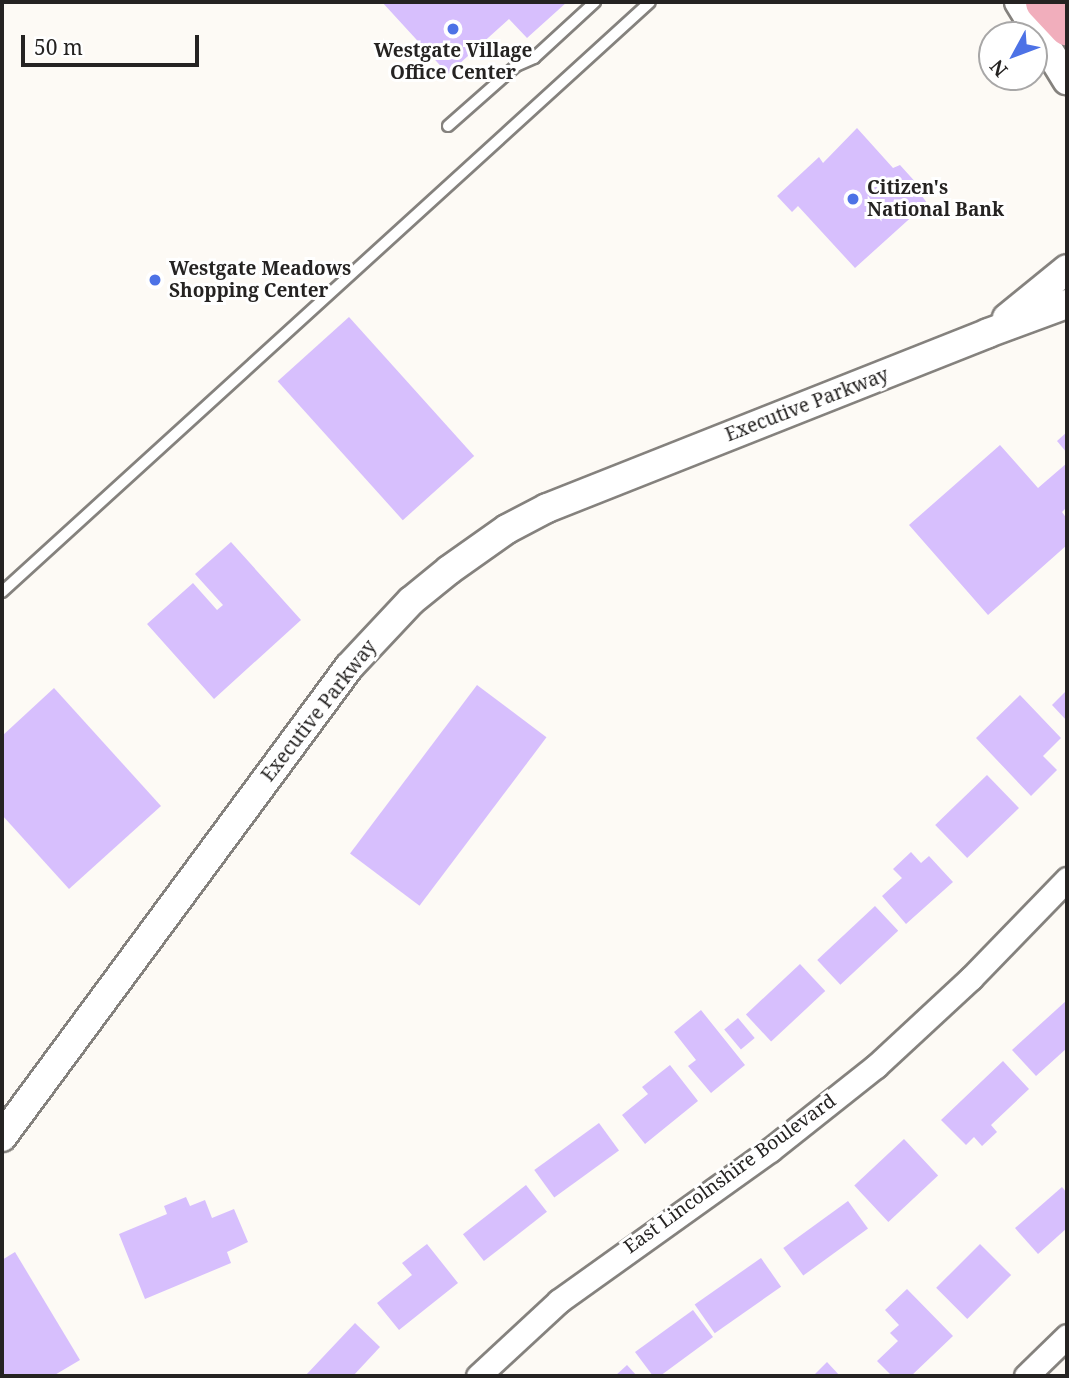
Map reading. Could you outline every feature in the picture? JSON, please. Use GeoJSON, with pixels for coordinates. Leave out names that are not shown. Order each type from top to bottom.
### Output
{"type":"FeatureCollection","features":[{"type":"Feature","properties":{"kind":"main road"},"geometry":{"type":"LineString","coordinates":[[1043,2],[1067,28]]}},
{"type":"Feature","properties":{"kind":"street"},"geometry":{"type":"LineString","coordinates":[[1019,2],[1067,80]]}},
{"type":"Feature","properties":{"kind":"street"},"geometry":{"type":"LineString","coordinates":[[988,333],[1067,269]]}},
{"type":"Feature","properties":{"kind":"street","name":"Executive Parkway"},"geometry":{"type":"LineString","coordinates":[[2,1137],[341,677],[411,601],[449,570],[507,529],[547,508],[1067,304]]}},
{"type":"Feature","properties":{"kind":"street","name":"East Lincolnshire Boulevard"},"geometry":{"type":"LineString","coordinates":[[478,1376],[559,1301],[770,1150],[876,1066],[963,986],[1067,879]]}},
{"type":"Feature","properties":{"kind":"street"},"geometry":{"type":"LineString","coordinates":[[1026,1376],[1067,1336]]}},
{"type":"Feature","properties":{"kind":"lane"},"geometry":{"type":"LineString","coordinates":[[448,125],[516,66],[534,58],[595,2]]}},
{"type":"Feature","properties":{"kind":"lane"},"geometry":{"type":"LineString","coordinates":[[2,592],[650,2]]}},
{"type":"Feature","properties":{"kind":"building","name":"Westgate Village Office Center"},"geometry":{"type":"Polygon","coordinates":[[[382,2],[567,2],[527,38],[509,19],[448,74],[382,2]]]}},
{"type":"Feature","properties":{"kind":"building","name":"Citizen's National Bank"},"geometry":{"type":"Polygon","coordinates":[[[857,128],[893,168],[900,165],[919,186],[919,192],[927,203],[855,268],[798,206],[792,212],[777,196],[819,157],[823,163],[857,128]]]}},
{"type":"Feature","properties":{"kind":"building"},"geometry":{"type":"Polygon","coordinates":[[[349,317],[474,456],[403,520],[278,381],[349,317]]]}},
{"type":"Feature","properties":{"kind":"building"},"geometry":{"type":"Polygon","coordinates":[[[1067,432],[1067,453],[1057,441],[1067,432]]]}},
{"type":"Feature","properties":{"kind":"building"},"geometry":{"type":"Polygon","coordinates":[[[1000,445],[1038,488],[1067,463],[1067,507],[1062,512],[1067,519],[1067,545],[988,615],[909,525],[1000,445]]]}},
{"type":"Feature","properties":{"kind":"building"},"geometry":{"type":"Polygon","coordinates":[[[231,542],[301,620],[214,699],[147,624],[193,583],[217,610],[223,605],[195,574],[231,542]]]}},
{"type":"Feature","properties":{"kind":"building"},"geometry":{"type":"Polygon","coordinates":[[[477,685],[546,737],[419,906],[350,854],[477,685]]]}},
{"type":"Feature","properties":{"kind":"building"},"geometry":{"type":"Polygon","coordinates":[[[54,688],[161,806],[69,889],[2,815],[2,736],[54,688]]]}},
{"type":"Feature","properties":{"kind":"building"},"geometry":{"type":"Polygon","coordinates":[[[1067,690],[1067,721],[1052,705],[1067,690]]]}},
{"type":"Feature","properties":{"kind":"building"},"geometry":{"type":"Polygon","coordinates":[[[1020,695],[1061,738],[1043,756],[1057,770],[1031,796],[976,738],[1020,695]]]}},
{"type":"Feature","properties":{"kind":"building"},"geometry":{"type":"Polygon","coordinates":[[[987,775],[1019,808],[967,858],[935,825],[987,775]]]}},
{"type":"Feature","properties":{"kind":"building"},"geometry":{"type":"Polygon","coordinates":[[[911,852],[921,863],[929,856],[953,882],[906,924],[882,896],[902,878],[893,869],[911,852]]]}},
{"type":"Feature","properties":{"kind":"building"},"geometry":{"type":"Polygon","coordinates":[[[875,906],[898,931],[840,985],[817,960],[875,906]]]}},
{"type":"Feature","properties":{"kind":"building"},"geometry":{"type":"Polygon","coordinates":[[[800,964],[825,991],[771,1042],[746,1014],[800,964]]]}},
{"type":"Feature","properties":{"kind":"building"},"geometry":{"type":"Polygon","coordinates":[[[1067,1000],[1067,1048],[1036,1076],[1012,1050],[1067,1000]]]}},
{"type":"Feature","properties":{"kind":"building"},"geometry":{"type":"Polygon","coordinates":[[[701,1010],[745,1065],[711,1093],[688,1066],[696,1060],[674,1032],[701,1010]]]}},
{"type":"Feature","properties":{"kind":"building"},"geometry":{"type":"Polygon","coordinates":[[[738,1018],[755,1038],[741,1049],[724,1030],[738,1018]]]}},
{"type":"Feature","properties":{"kind":"building"},"geometry":{"type":"Polygon","coordinates":[[[1003,1061],[1029,1089],[991,1125],[997,1132],[982,1146],[974,1137],[966,1145],[941,1120],[1003,1061]]]}},
{"type":"Feature","properties":{"kind":"building"},"geometry":{"type":"Polygon","coordinates":[[[670,1065],[698,1101],[645,1144],[622,1115],[648,1094],[642,1087],[670,1065]]]}},
{"type":"Feature","properties":{"kind":"building"},"geometry":{"type":"Polygon","coordinates":[[[599,1123],[619,1151],[554,1198],[534,1170],[599,1123]]]}},
{"type":"Feature","properties":{"kind":"building"},"geometry":{"type":"Polygon","coordinates":[[[904,1139],[938,1176],[888,1222],[854,1185],[904,1139]]]}},
{"type":"Feature","properties":{"kind":"building"},"geometry":{"type":"Polygon","coordinates":[[[526,1185],[547,1212],[484,1261],[463,1234],[526,1185]]]}},
{"type":"Feature","properties":{"kind":"building"},"geometry":{"type":"Polygon","coordinates":[[[1062,1187],[1067,1193],[1067,1228],[1038,1254],[1015,1228],[1062,1187]]]}},
{"type":"Feature","properties":{"kind":"building"},"geometry":{"type":"Polygon","coordinates":[[[186,1197],[190,1206],[205,1200],[212,1218],[234,1209],[248,1242],[227,1252],[231,1263],[145,1299],[119,1234],[167,1214],[164,1206],[186,1197]]]}},
{"type":"Feature","properties":{"kind":"building"},"geometry":{"type":"Polygon","coordinates":[[[848,1201],[868,1229],[803,1276],[783,1248],[848,1201]]]}},
{"type":"Feature","properties":{"kind":"building"},"geometry":{"type":"Polygon","coordinates":[[[427,1244],[458,1283],[399,1330],[377,1303],[412,1275],[402,1263],[427,1244]]]}},
{"type":"Feature","properties":{"kind":"building"},"geometry":{"type":"Polygon","coordinates":[[[980,1244],[1011,1275],[967,1319],[936,1288],[980,1244]]]}},
{"type":"Feature","properties":{"kind":"building"},"geometry":{"type":"Polygon","coordinates":[[[15,1252],[80,1360],[53,1376],[2,1376],[2,1260],[15,1252]]]}},
{"type":"Feature","properties":{"kind":"building"},"geometry":{"type":"Polygon","coordinates":[[[761,1258],[781,1287],[715,1333],[695,1304],[761,1258]]]}},
{"type":"Feature","properties":{"kind":"building"},"geometry":{"type":"Polygon","coordinates":[[[907,1289],[953,1336],[911,1376],[892,1376],[877,1361],[898,1341],[890,1333],[899,1325],[885,1310],[907,1289]]]}},
{"type":"Feature","properties":{"kind":"building"},"geometry":{"type":"Polygon","coordinates":[[[693,1310],[713,1337],[660,1376],[653,1376],[635,1352],[693,1310]]]}},
{"type":"Feature","properties":{"kind":"building"},"geometry":{"type":"Polygon","coordinates":[[[355,1323],[380,1347],[353,1376],[305,1376],[355,1323]]]}},
{"type":"Feature","properties":{"kind":"building"},"geometry":{"type":"Polygon","coordinates":[[[827,1362],[840,1376],[813,1376],[827,1362]]]}},
{"type":"Feature","properties":{"kind":"building"},"geometry":{"type":"Polygon","coordinates":[[[627,1365],[637,1376],[615,1376],[627,1365]]]}},
{"type":"Feature","properties":{"kind":"place","name":"Westgate Village Office Center"},"geometry":{"type":"Point","coordinates":[453,29]}},
{"type":"Feature","properties":{"kind":"place","name":"Citizen's National Bank"},"geometry":{"type":"Point","coordinates":[853,199]}},
{"type":"Feature","properties":{"kind":"place","name":"Westgate Meadows Shopping Center"},"geometry":{"type":"Point","coordinates":[155,280]}}]}
